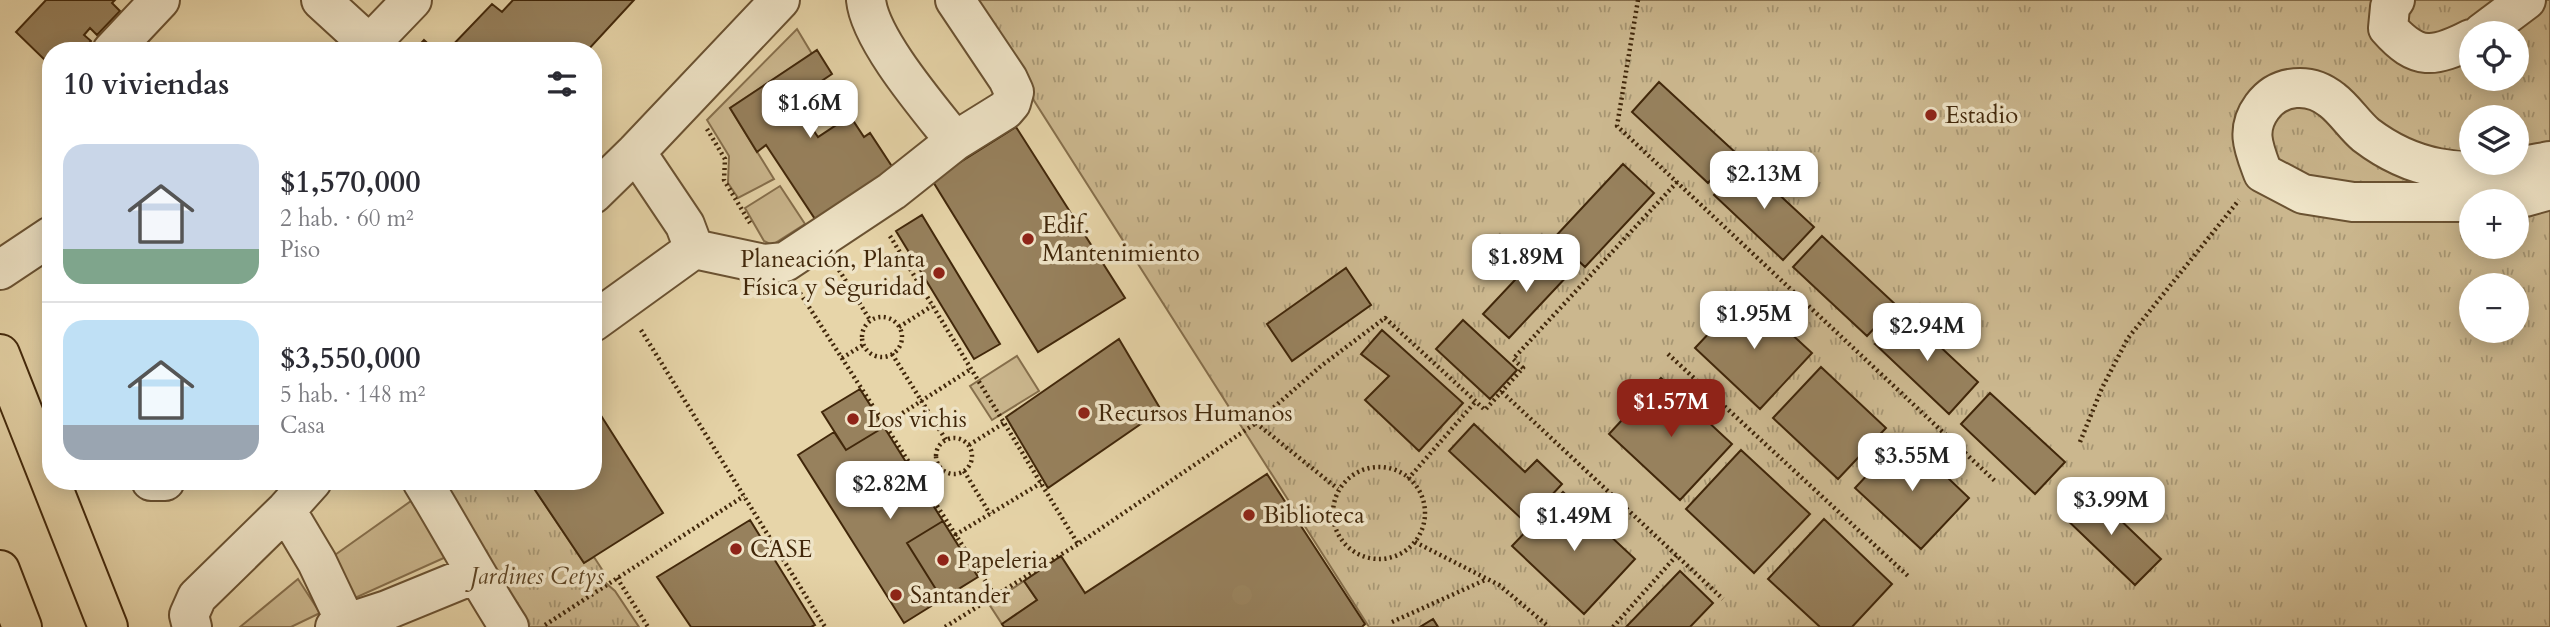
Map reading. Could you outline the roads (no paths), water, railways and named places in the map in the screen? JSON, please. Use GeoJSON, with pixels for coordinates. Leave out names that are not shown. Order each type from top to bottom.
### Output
{"type":"FeatureCollection","features":[{"type":"Feature","properties":{"kind":"main road"},"geometry":{"type":"LineString","coordinates":[[0,354],[42,460]]}},
{"type":"Feature","properties":{"kind":"main road"},"geometry":{"type":"LineString","coordinates":[[54,490],[108,627]]}},
{"type":"Feature","properties":{"kind":"main road"},"geometry":{"type":"LineString","coordinates":[[0,570],[22,627]]}},
{"type":"Feature","properties":{"kind":"lane"},"geometry":{"type":"LineString","coordinates":[[120,42],[160,0]]}},
{"type":"Feature","properties":{"kind":"lane"},"geometry":{"type":"LineString","coordinates":[[321,0],[360,42]]}},
{"type":"Feature","properties":{"kind":"lane"},"geometry":{"type":"LineString","coordinates":[[372,42],[412,0]]}},
{"type":"Feature","properties":{"kind":"lane"},"geometry":{"type":"LineString","coordinates":[[602,185],[780,0]]}},
{"type":"Feature","properties":{"kind":"lane"},"geometry":{"type":"LineString","coordinates":[[866,0],[870,19],[891,54],[955,141]]}},
{"type":"Feature","properties":{"kind":"lane"},"geometry":{"type":"LineString","coordinates":[[608,312],[694,249],[764,264],[776,264],[792,257],[892,191],[955,141],[1005,110],[1011,103],[1014,92],[955,0]]}},
{"type":"Feature","properties":{"kind":"lane"},"geometry":{"type":"LineString","coordinates":[[2395,0],[2390,7],[2388,28],[2403,45],[2426,54],[2447,51],[2459,45]]}},
{"type":"Feature","properties":{"kind":"lane"},"geometry":{"type":"LineString","coordinates":[[2498,21],[2526,0]]}},
{"type":"Feature","properties":{"kind":"lane"},"geometry":{"type":"LineString","coordinates":[[2459,202],[2353,202],[2303,194],[2263,173],[2251,142],[2256,116],[2269,98],[2291,88],[2313,89],[2332,100],[2365,134],[2393,153],[2438,168],[2485,173],[2550,160]]}},
{"type":"Feature","properties":{"kind":"lane"},"geometry":{"type":"LineString","coordinates":[[636,152],[684,225],[694,249]]}},
{"type":"Feature","properties":{"kind":"lane"},"geometry":{"type":"LineString","coordinates":[[2529,196],[2550,190]]}},
{"type":"Feature","properties":{"kind":"lane"},"geometry":{"type":"LineString","coordinates":[[0,270],[42,242]]}},
{"type":"Feature","properties":{"kind":"lane"},"geometry":{"type":"LineString","coordinates":[[192,627],[189,615],[197,597],[304,490]]}},
{"type":"Feature","properties":{"kind":"lane"},"geometry":{"type":"LineString","coordinates":[[427,490],[509,627]]}},
{"type":"Feature","properties":{"kind":"lane"},"geometry":{"type":"LineString","coordinates":[[286,510],[317,562],[341,625],[394,618],[475,574]]}},
{"type":"Feature","properties":{"kind":"place","name":"Estadio"},"geometry":{"type":"Point","coordinates":[1931,115]}},
{"type":"Feature","properties":{"kind":"place","name":"Edif. Mantenimiento"},"geometry":{"type":"Point","coordinates":[1028,239]}},
{"type":"Feature","properties":{"kind":"place","name":"Planeación, Planta Física y Seguridad"},"geometry":{"type":"Point","coordinates":[939,273]}},
{"type":"Feature","properties":{"kind":"place","name":"Recursos Humanos"},"geometry":{"type":"Point","coordinates":[1084,413]}},
{"type":"Feature","properties":{"kind":"place","name":"Los vichis"},"geometry":{"type":"Point","coordinates":[853,419]}},
{"type":"Feature","properties":{"kind":"place","name":"Biblioteca"},"geometry":{"type":"Point","coordinates":[1249,515]}},
{"type":"Feature","properties":{"kind":"place","name":"CASE"},"geometry":{"type":"Point","coordinates":[736,549]}},
{"type":"Feature","properties":{"kind":"place","name":"Papeleria"},"geometry":{"type":"Point","coordinates":[943,560]}},
{"type":"Feature","properties":{"kind":"place","name":"Santander"},"geometry":{"type":"Point","coordinates":[896,595]}},
{"type":"Feature","properties":{"kind":"park label","name":"Jardines Cetys"},"geometry":{"type":"Point","coordinates":[537,576]}}]}
